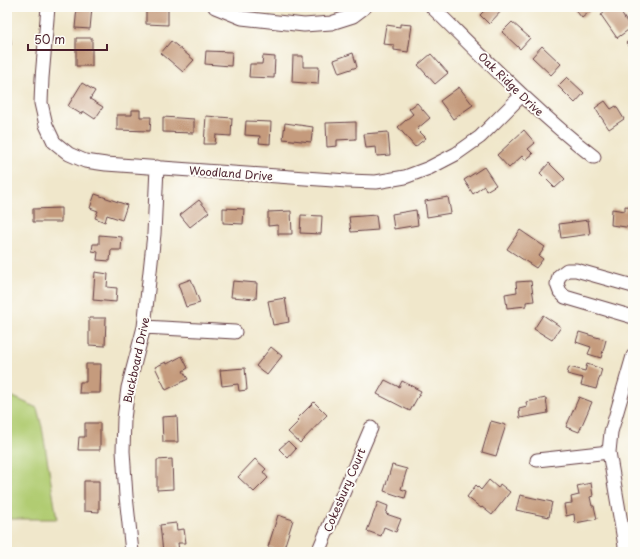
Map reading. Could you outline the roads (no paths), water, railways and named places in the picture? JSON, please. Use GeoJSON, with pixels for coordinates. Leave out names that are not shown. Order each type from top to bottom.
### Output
{"type":"FeatureCollection","features":[{"type":"Feature","properties":{"kind":"street","name":"Woodland Drive"},"geometry":{"type":"LineString","coordinates":[[48,7],[41,103],[46,125],[54,142],[69,154],[85,161],[106,164],[376,182],[405,177],[429,168],[462,150],[480,137],[522,95]]}},
{"type":"Feature","properties":{"kind":"street"},"geometry":{"type":"LineString","coordinates":[[215,7],[242,18],[304,25],[331,24],[353,16],[365,7]]}},
{"type":"Feature","properties":{"kind":"street","name":"Oak Ridge Drive"},"geometry":{"type":"LineString","coordinates":[[432,7],[522,95],[569,138],[594,157]]}},
{"type":"Feature","properties":{"kind":"street","name":"Buckboard Drive"},"geometry":{"type":"LineString","coordinates":[[132,552],[125,489],[123,451],[124,419],[128,388],[144,327],[154,234],[157,167]]}},
{"type":"Feature","properties":{"kind":"street"},"geometry":{"type":"LineString","coordinates":[[633,286],[576,270],[567,270],[559,276],[557,284],[560,292],[565,297],[633,317]]}},
{"type":"Feature","properties":{"kind":"street"},"geometry":{"type":"LineString","coordinates":[[144,327],[235,332]]}},
{"type":"Feature","properties":{"kind":"street"},"geometry":{"type":"LineString","coordinates":[[626,552],[609,452],[611,432],[633,356]]}},
{"type":"Feature","properties":{"kind":"street","name":"Cokesbury Court"},"geometry":{"type":"LineString","coordinates":[[318,552],[371,428]]}},
{"type":"Feature","properties":{"kind":"street"},"geometry":{"type":"LineString","coordinates":[[537,460],[609,452]]}}]}
